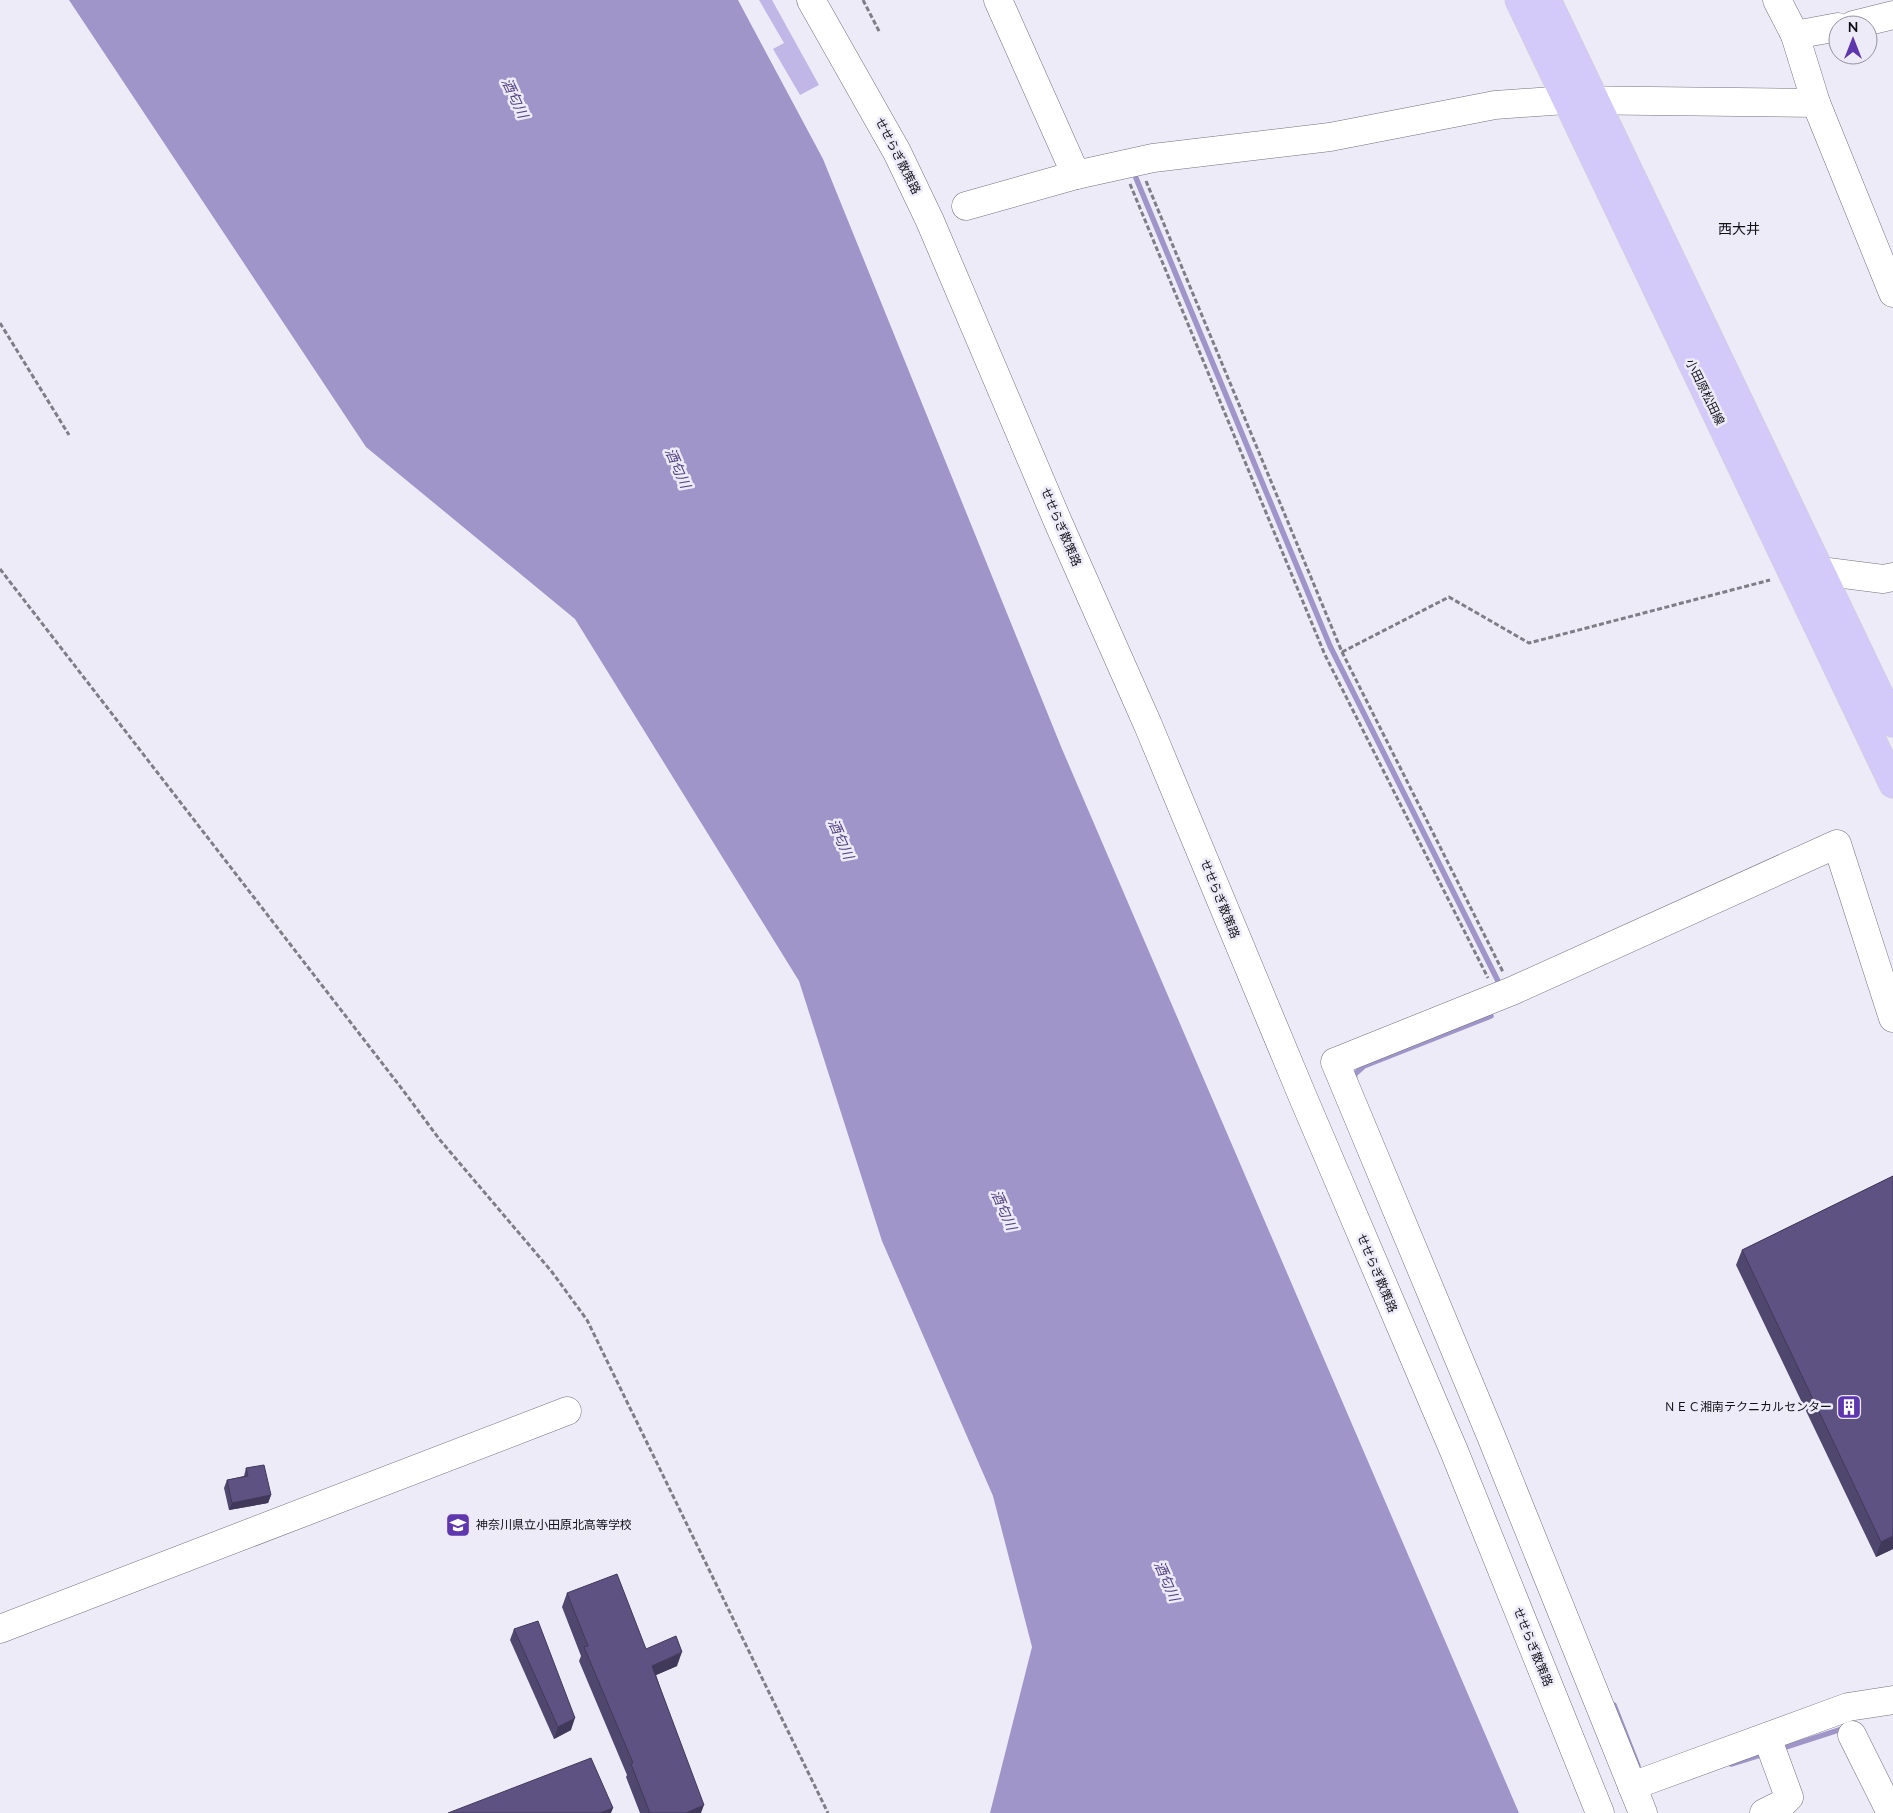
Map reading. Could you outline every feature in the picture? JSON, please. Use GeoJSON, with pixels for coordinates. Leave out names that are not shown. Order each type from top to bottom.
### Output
{"type":"FeatureCollection","features":[{"type":"Feature","properties":{"kind":"main road","name":"小田原松田線"},"geometry":{"type":"LineString","coordinates":[[1519,0],[1893,784]]}},
{"type":"Feature","properties":{"kind":"main road"},"geometry":{"type":"LineString","coordinates":[[1547,0],[1893,723]]}},
{"type":"Feature","properties":{"kind":"street","name":"せせらぎ散策路"},"geometry":{"type":"LineString","coordinates":[[811,0],[898,152],[930,222],[1058,522],[1148,725],[1302,1096],[1454,1451],[1600,1813]]}},
{"type":"Feature","properties":{"kind":"street"},"geometry":{"type":"LineString","coordinates":[[998,0],[1076,175]]}},
{"type":"Feature","properties":{"kind":"street"},"geometry":{"type":"LineString","coordinates":[[1777,0],[1795,35],[1816,103],[1893,293]]}},
{"type":"Feature","properties":{"kind":"street"},"geometry":{"type":"LineString","coordinates":[[1795,35],[1828,30]]}},
{"type":"Feature","properties":{"kind":"street"},"geometry":{"type":"LineString","coordinates":[[966,206],[1076,175],[1130,163],[1330,137],[1495,105],[1566,100],[1816,103]]}},
{"type":"Feature","properties":{"kind":"street"},"geometry":{"type":"LineString","coordinates":[[1820,572],[1883,579],[1893,577]]}},
{"type":"Feature","properties":{"kind":"street"},"geometry":{"type":"LineString","coordinates":[[1643,1813],[1491,1436],[1335,1062],[1504,994],[1837,844],[1893,1018]]}},
{"type":"Feature","properties":{"kind":"street"},"geometry":{"type":"LineString","coordinates":[[0,1629],[567,1411]]}},
{"type":"Feature","properties":{"kind":"street"},"geometry":{"type":"LineString","coordinates":[[1632,1786],[1771,1748],[1853,1707],[1893,1700]]}},
{"type":"Feature","properties":{"kind":"street"},"geometry":{"type":"LineString","coordinates":[[1853,1707],[1864,1722],[1893,1778]]}},
{"type":"Feature","properties":{"kind":"street"},"geometry":{"type":"LineString","coordinates":[[1852,1735],[1891,1813]]}},
{"type":"Feature","properties":{"kind":"street"},"geometry":{"type":"LineString","coordinates":[[1764,1813],[1782,1804],[1789,1797],[1771,1748]]}},
{"type":"Feature","properties":{"kind":"path"},"geometry":{"type":"LineString","coordinates":[[863,0],[880,33]]}},
{"type":"Feature","properties":{"kind":"path"},"geometry":{"type":"LineString","coordinates":[[1130,163],[1342,652],[1504,994]]}},
{"type":"Feature","properties":{"kind":"path"},"geometry":{"type":"LineString","coordinates":[[1130,163],[1325,655],[1504,994]]}},
{"type":"Feature","properties":{"kind":"path"},"geometry":{"type":"LineString","coordinates":[[0,323],[69,435]]}},
{"type":"Feature","properties":{"kind":"path"},"geometry":{"type":"LineString","coordinates":[[0,568],[399,1084],[440,1140],[552,1272],[587,1320],[828,1813]]}},
{"type":"Feature","properties":{"kind":"path"},"geometry":{"type":"LineString","coordinates":[[1342,652],[1449,597],[1529,643],[1659,607],[1792,574]]}},
{"type":"Feature","properties":{"kind":"shaded area"},"geometry":{"type":"Polygon","coordinates":[[[759,0],[772,0],[819,85],[800,95],[773,49],[784,43],[759,0]]]}},
{"type":"Feature","properties":{"kind":"water","name":"酒匂川"},"geometry":{"type":"Polygon","coordinates":[[[69,0],[738,0],[823,159],[1062,749],[1519,1813],[990,1813],[1032,1647],[993,1496],[882,1241],[799,981],[575,619],[366,447],[69,0]]]}},
{"type":"Feature","properties":{"kind":"building","name":"ＮＥＣ湘南テクニカルセンター"},"geometry":{"type":"Polygon","coordinates":[[[1893,1176],[1893,1536],[1881,1542],[1742,1250],[1893,1176]]]}},
{"type":"Feature","properties":{"kind":"building"},"geometry":{"type":"Polygon","coordinates":[[[264,1465],[271,1495],[232,1503],[227,1480],[248,1476],[246,1468],[264,1465]]]}},
{"type":"Feature","properties":{"kind":"building"},"geometry":{"type":"Polygon","coordinates":[[[617,1574],[646,1649],[676,1636],[682,1652],[652,1666],[704,1805],[686,1813],[650,1813],[631,1764],[633,1763],[584,1647],[588,1646],[567,1593],[617,1574]]]}},
{"type":"Feature","properties":{"kind":"building"},"geometry":{"type":"Polygon","coordinates":[[[538,1621],[575,1718],[558,1727],[514,1629],[538,1621]]]}},
{"type":"Feature","properties":{"kind":"building"},"geometry":{"type":"Polygon","coordinates":[[[591,1758],[613,1808],[599,1813],[448,1813],[591,1758]]]}},
{"type":"Feature","properties":{"kind":"waterway"},"geometry":{"type":"LineString","coordinates":[[1136,178],[1330,646],[1500,985]]}},
{"type":"Feature","properties":{"kind":"waterway"},"geometry":{"type":"LineString","coordinates":[[1354,1081],[1355,1074],[1364,1066],[1491,1016]]}},
{"type":"Feature","properties":{"kind":"waterway"},"geometry":{"type":"LineString","coordinates":[[1614,1705],[1638,1766]]}},
{"type":"Feature","properties":{"kind":"waterway"},"geometry":{"type":"LineString","coordinates":[[1780,1749],[1845,1728]]}},
{"type":"Feature","properties":{"kind":"waterway"},"geometry":{"type":"LineString","coordinates":[[1731,1764],[1760,1755]]}},
{"type":"Feature","properties":{"kind":"place","name":"ＮＥＣ湘南テクニカルセンター"},"geometry":{"type":"Point","coordinates":[1849,1407]}},
{"type":"Feature","properties":{"kind":"place","name":"神奈川県立小田原北高等学校"},"geometry":{"type":"Point","coordinates":[458,1525]}},
{"type":"Feature","properties":{"kind":"district","name":"西大井"},"geometry":{"type":"Point","coordinates":[1739,229]}}]}
